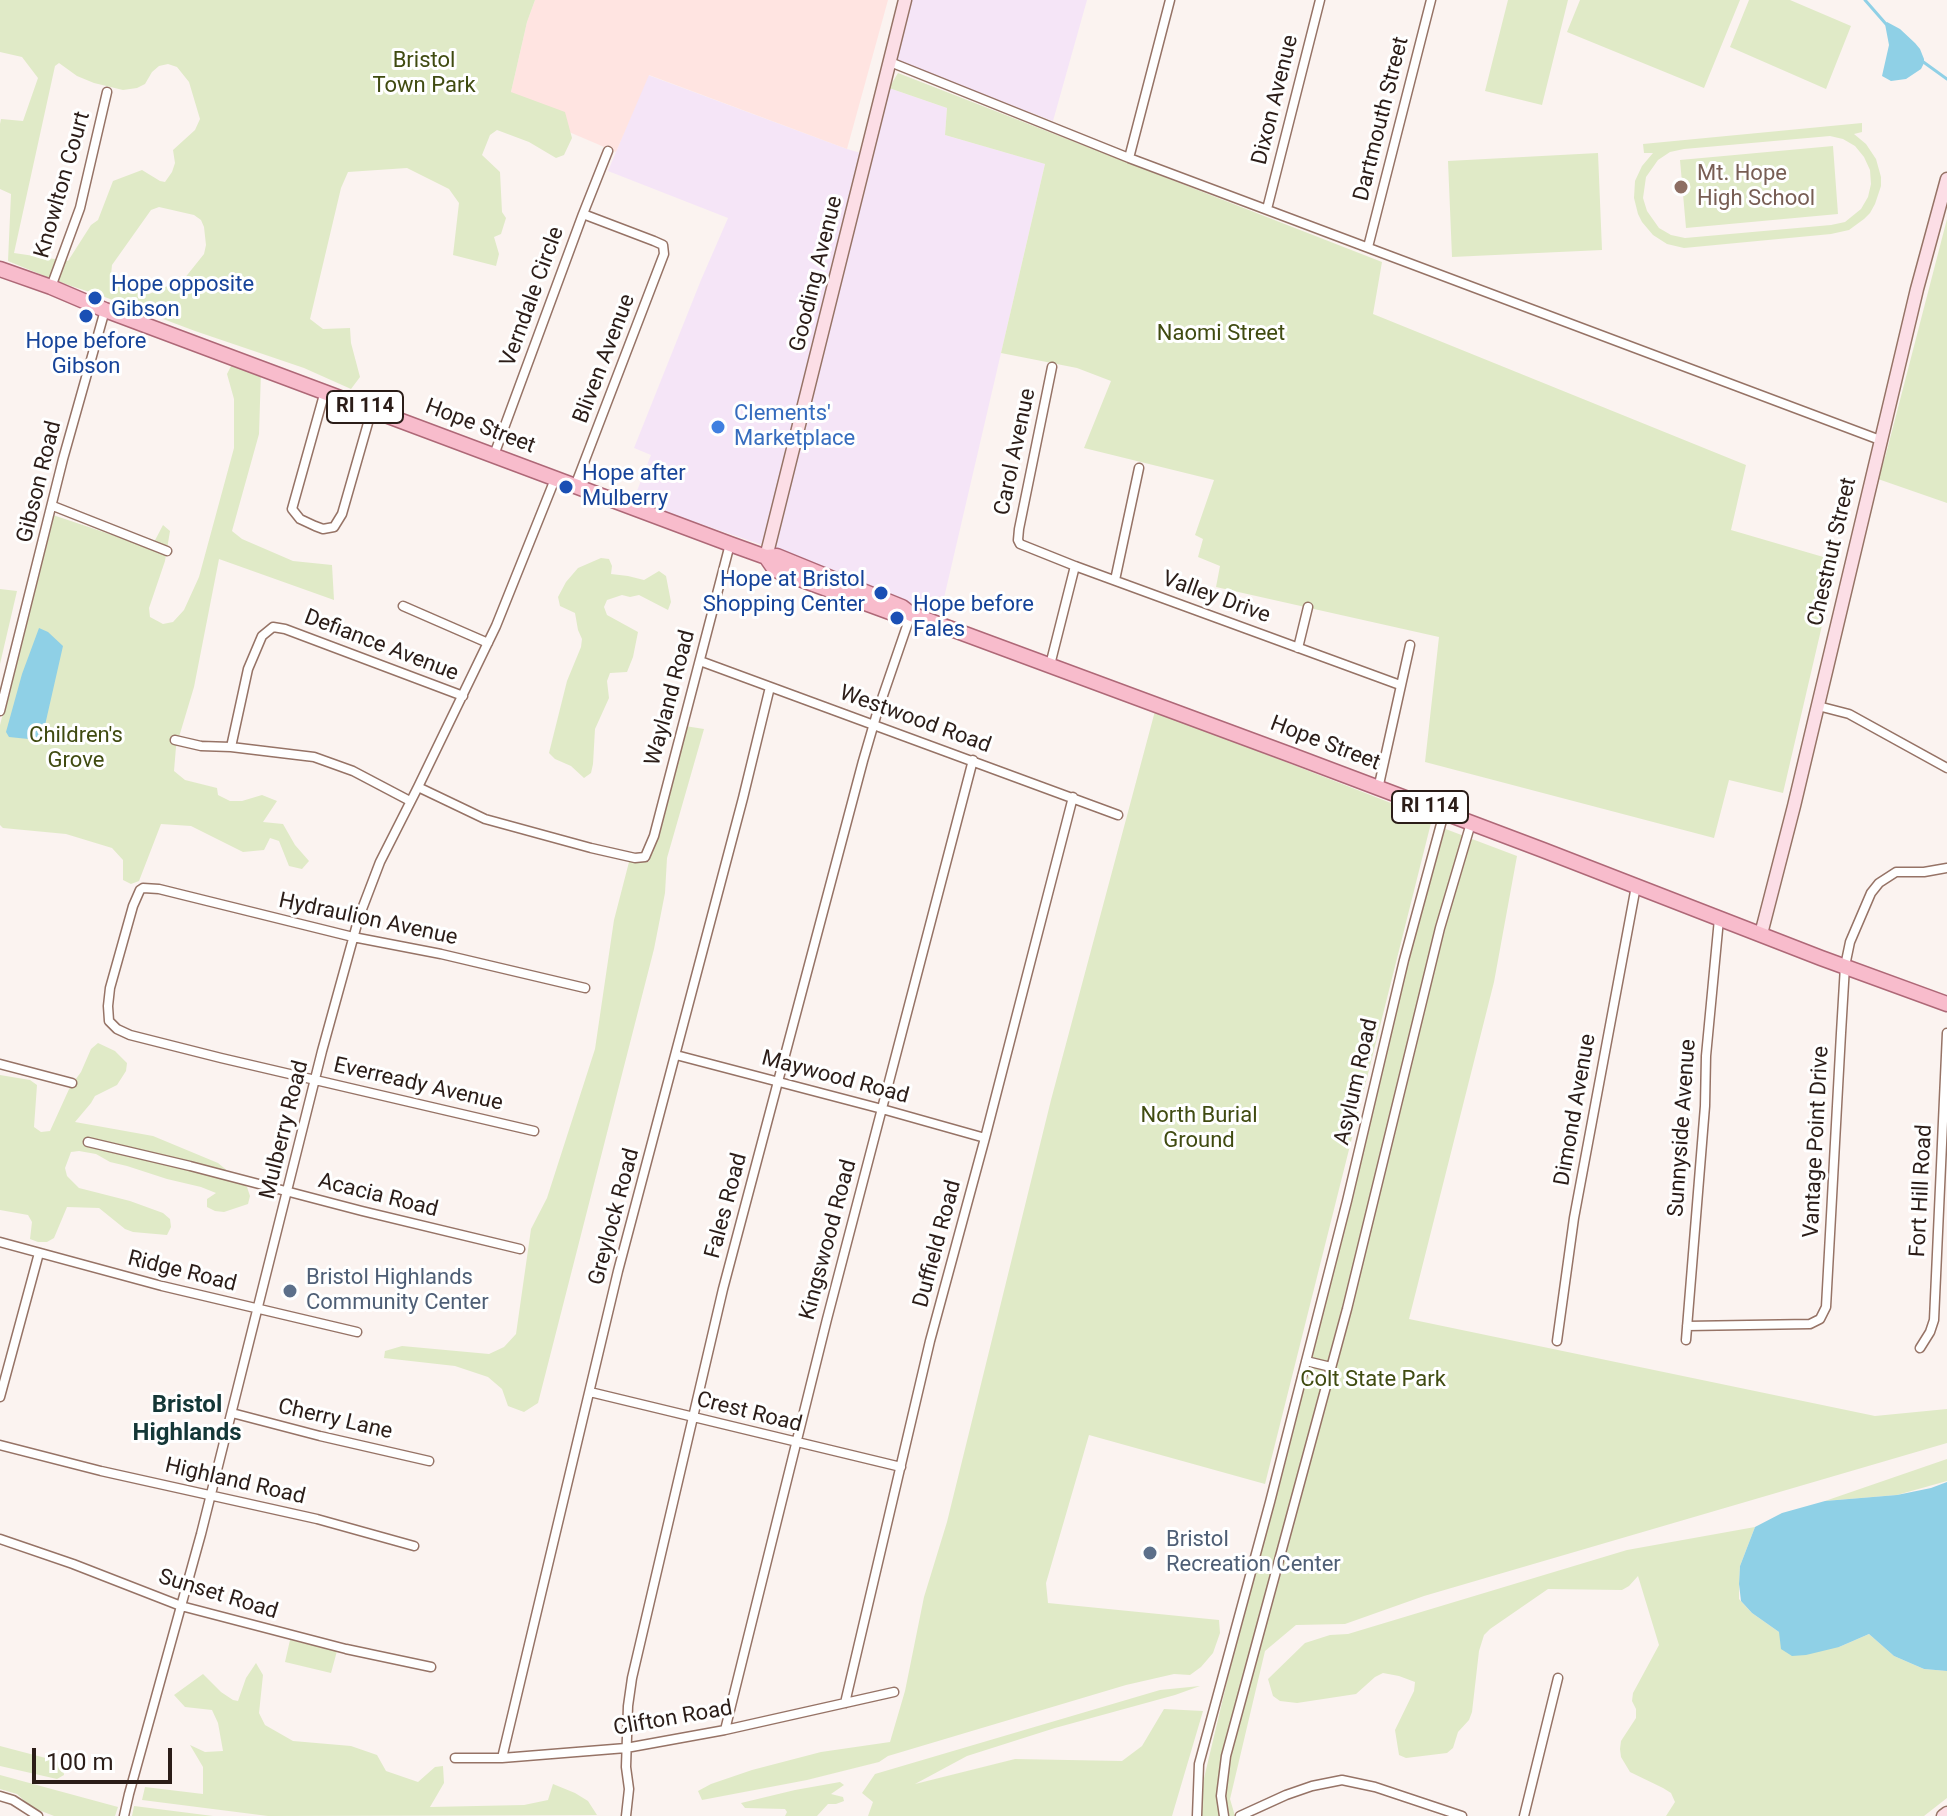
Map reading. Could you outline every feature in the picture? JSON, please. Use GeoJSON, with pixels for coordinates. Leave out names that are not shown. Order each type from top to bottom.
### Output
{"type":"FeatureCollection","features":[{"type":"Feature","properties":{"kind":"main road","name":"Hope Street"},"geometry":{"type":"LineString","coordinates":[[0,269],[766,557],[775,570],[899,615],[911,614],[1050,665],[1947,1004]]}},
{"type":"Feature","properties":{"kind":"street","name":"Gooding Avenue"},"geometry":{"type":"LineString","coordinates":[[766,557],[905,0]]}},
{"type":"Feature","properties":{"kind":"street"},"geometry":{"type":"LineString","coordinates":[[1129,158],[1170,0]]}},
{"type":"Feature","properties":{"kind":"street","name":"Dixon Avenue"},"geometry":{"type":"LineString","coordinates":[[1267,209],[1320,0]]}},
{"type":"Feature","properties":{"kind":"street","name":"Dartmouth Street"},"geometry":{"type":"LineString","coordinates":[[1368,247],[1431,0]]}},
{"type":"Feature","properties":{"kind":"street"},"geometry":{"type":"LineString","coordinates":[[890,62],[1129,158],[1880,440]]}},
{"type":"Feature","properties":{"kind":"street","name":"Knowlton Court"},"geometry":{"type":"LineString","coordinates":[[51,287],[80,208],[107,92]]}},
{"type":"Feature","properties":{"kind":"street","name":"Verndale Circle"},"geometry":{"type":"LineString","coordinates":[[494,455],[608,151]]}},
{"type":"Feature","properties":{"kind":"street","name":"Chestnut Street"},"geometry":{"type":"LineString","coordinates":[[1761,934],[1917,289],[1947,179]]}},
{"type":"Feature","properties":{"kind":"street","name":"Bliven Avenue"},"geometry":{"type":"LineString","coordinates":[[575,486],[663,257],[663,245],[583,214]]}},
{"type":"Feature","properties":{"kind":"street","name":"Gibson Road"},"geometry":{"type":"LineString","coordinates":[[0,711],[63,459],[105,310]]}},
{"type":"Feature","properties":{"kind":"street","name":"Carol Avenue"},"geometry":{"type":"LineString","coordinates":[[1020,544],[1019,529],[1052,367]]}},
{"type":"Feature","properties":{"kind":"street"},"geometry":{"type":"LineString","coordinates":[[325,391],[292,509],[300,519],[315,526],[323,529],[334,527],[342,514],[372,409]]}},
{"type":"Feature","properties":{"kind":"street"},"geometry":{"type":"LineString","coordinates":[[1115,580],[1139,468]]}},
{"type":"Feature","properties":{"kind":"street","name":"Mulberry Road"},"geometry":{"type":"LineString","coordinates":[[124,1816],[211,1495],[353,937],[374,875],[488,643],[555,479]]}},
{"type":"Feature","properties":{"kind":"street"},"geometry":{"type":"LineString","coordinates":[[53,506],[167,551]]}},
{"type":"Feature","properties":{"kind":"street","name":"Wayland Road"},"geometry":{"type":"LineString","coordinates":[[418,787],[485,819],[591,848],[642,858],[647,854],[654,836],[730,544]]}},
{"type":"Feature","properties":{"kind":"street","name":"Valley Drive"},"geometry":{"type":"LineString","coordinates":[[1020,544],[1400,685]]}},
{"type":"Feature","properties":{"kind":"street"},"geometry":{"type":"LineString","coordinates":[[1050,665],[1075,566]]}},
{"type":"Feature","properties":{"kind":"street"},"geometry":{"type":"LineString","coordinates":[[403,606],[488,643]]}},
{"type":"Feature","properties":{"kind":"street"},"geometry":{"type":"LineString","coordinates":[[1298,648],[1308,607]]}},
{"type":"Feature","properties":{"kind":"street","name":"Fales Road"},"geometry":{"type":"LineString","coordinates":[[626,1816],[629,1789],[626,1748],[628,1706],[635,1662],[723,1289],[873,725],[911,614]]}},
{"type":"Feature","properties":{"kind":"street","name":"Defiance Avenue"},"geometry":{"type":"LineString","coordinates":[[231,747],[248,669],[262,636],[273,627],[463,696]]}},
{"type":"Feature","properties":{"kind":"street"},"geometry":{"type":"LineString","coordinates":[[1378,789],[1410,645]]}},
{"type":"Feature","properties":{"kind":"street","name":"Westwood Road"},"geometry":{"type":"LineString","coordinates":[[700,661],[1118,815]]}},
{"type":"Feature","properties":{"kind":"street","name":"Greylock Road"},"geometry":{"type":"LineString","coordinates":[[502,1758],[618,1271],[770,687]]}},
{"type":"Feature","properties":{"kind":"street"},"geometry":{"type":"LineString","coordinates":[[1818,706],[1849,714],[1947,768]]}},
{"type":"Feature","properties":{"kind":"street"},"geometry":{"type":"LineString","coordinates":[[175,740],[201,746],[314,757],[353,771],[410,801]]}},
{"type":"Feature","properties":{"kind":"street","name":"Kingswood Road"},"geometry":{"type":"LineString","coordinates":[[725,1730],[973,760]]}},
{"type":"Feature","properties":{"kind":"street","name":"Duffield Road"},"geometry":{"type":"LineString","coordinates":[[845,1703],[930,1341],[1073,797]]}},
{"type":"Feature","properties":{"kind":"street","name":"Asylum Road"},"geometry":{"type":"LineString","coordinates":[[1197,1816],[1199,1764],[1270,1502],[1347,1201],[1404,960],[1444,813]]}},
{"type":"Feature","properties":{"kind":"street","name":"Asylum Road"},"geometry":{"type":"LineString","coordinates":[[1224,1816],[1221,1796],[1226,1756],[1331,1367],[1440,928],[1471,823]]}},
{"type":"Feature","properties":{"kind":"street","name":"Vantage Point Drive"},"geometry":{"type":"LineString","coordinates":[[1687,1326],[1810,1324],[1820,1319],[1826,1307],[1845,966],[1850,942],[1871,893],[1879,883],[1896,872],[1947,868]]}},
{"type":"Feature","properties":{"kind":"street","name":"Dimond Avenue"},"geometry":{"type":"LineString","coordinates":[[1557,1341],[1574,1218],[1636,886]]}},
{"type":"Feature","properties":{"kind":"street","name":"Hydraulion Avenue"},"geometry":{"type":"LineString","coordinates":[[110,1023],[110,988],[133,906],[143,888],[159,889],[353,937],[585,988]]}},
{"type":"Feature","properties":{"kind":"street","name":"Sunnyside Avenue"},"geometry":{"type":"LineString","coordinates":[[1686,1340],[1719,919]]}},
{"type":"Feature","properties":{"kind":"street","name":"Everready Avenue"},"geometry":{"type":"LineString","coordinates":[[110,1023],[130,1035],[534,1131]]}},
{"type":"Feature","properties":{"kind":"street","name":"Fort Hill Road"},"geometry":{"type":"LineString","coordinates":[[1920,1348],[1934,1320],[1947,1033]]}},
{"type":"Feature","properties":{"kind":"street","name":"Maywood Road"},"geometry":{"type":"LineString","coordinates":[[676,1055],[985,1138]]}},
{"type":"Feature","properties":{"kind":"street"},"geometry":{"type":"LineString","coordinates":[[0,1064],[72,1083]]}},
{"type":"Feature","properties":{"kind":"street","name":"Acacia Road"},"geometry":{"type":"LineString","coordinates":[[88,1142],[520,1249]]}},
{"type":"Feature","properties":{"kind":"street","name":"Ridge Road"},"geometry":{"type":"LineString","coordinates":[[0,1242],[162,1286],[357,1332]]}},
{"type":"Feature","properties":{"kind":"street"},"geometry":{"type":"LineString","coordinates":[[0,1397],[39,1253]]}},
{"type":"Feature","properties":{"kind":"street"},"geometry":{"type":"LineString","coordinates":[[1306,1361],[1331,1367]]}},
{"type":"Feature","properties":{"kind":"street","name":"Crest Road"},"geometry":{"type":"LineString","coordinates":[[590,1392],[901,1467]]}},
{"type":"Feature","properties":{"kind":"street","name":"Cherry Lane"},"geometry":{"type":"LineString","coordinates":[[232,1413],[429,1461]]}},
{"type":"Feature","properties":{"kind":"street","name":"Highland Road"},"geometry":{"type":"LineString","coordinates":[[0,1445],[317,1519],[414,1546]]}},
{"type":"Feature","properties":{"kind":"street","name":"Sunset Road"},"geometry":{"type":"LineString","coordinates":[[0,1539],[181,1606],[346,1649],[431,1667]]}},
{"type":"Feature","properties":{"kind":"street"},"geometry":{"type":"LineString","coordinates":[[1524,1816],[1558,1678]]}},
{"type":"Feature","properties":{"kind":"street","name":"Clifton Road"},"geometry":{"type":"LineString","coordinates":[[455,1758],[502,1758],[626,1748],[725,1730],[894,1692]]}},
{"type":"Feature","properties":{"kind":"street"},"geometry":{"type":"LineString","coordinates":[[1240,1816],[1286,1795],[1342,1780],[1375,1787],[1462,1816]]}},
{"type":"Feature","properties":{"kind":"street"},"geometry":{"type":"LineString","coordinates":[[0,1796],[13,1800],[38,1816]]}},
{"type":"Feature","properties":{"kind":"shaded area"},"geometry":{"type":"Polygon","coordinates":[[[535,0],[888,0],[847,149],[649,75],[616,152],[569,132],[511,92],[535,0]]]}},
{"type":"Feature","properties":{"kind":"shaded area"},"geometry":{"type":"Polygon","coordinates":[[[911,0],[1087,0],[1053,121],[895,61],[911,0]]]}},
{"type":"Feature","properties":{"kind":"shaded area"},"geometry":{"type":"Polygon","coordinates":[[[648,75],[871,156],[889,88],[947,108],[945,135],[1045,164],[940,615],[783,552],[633,501],[651,455],[634,448],[728,218],[608,171],[648,75]]]}},
{"type":"Feature","properties":{"kind":"green space","name":"Bristol Town Park"},"geometry":{"type":"Polygon","coordinates":[[[0,0],[535,0],[511,92],[565,112],[572,138],[564,155],[556,158],[529,142],[497,130],[490,135],[482,155],[500,172],[502,212],[506,218],[501,234],[494,237],[499,254],[496,266],[453,255],[459,203],[449,189],[407,168],[348,172],[341,188],[310,319],[323,329],[350,328],[360,377],[351,389],[304,368],[59,282],[8,261],[11,194],[0,189],[0,124],[1,119],[23,121],[38,78],[22,57],[0,52],[0,0]],[[59,63],[55,66],[14,253],[68,261],[91,225],[98,220],[113,181],[142,170],[165,182],[175,163],[173,150],[195,130],[200,119],[189,82],[177,67],[168,64],[159,66],[145,84],[123,90],[77,76],[59,63]],[[159,207],[151,210],[112,265],[111,275],[117,281],[149,294],[184,279],[204,254],[206,245],[201,220],[194,215],[159,207]]]}},
{"type":"Feature","properties":{"kind":"green space"},"geometry":{"type":"Polygon","coordinates":[[[1508,0],[1568,0],[1542,105],[1485,91],[1508,0]]]}},
{"type":"Feature","properties":{"kind":"green space"},"geometry":{"type":"Polygon","coordinates":[[[1580,0],[1740,0],[1704,88],[1567,32],[1580,0]]]}},
{"type":"Feature","properties":{"kind":"green space"},"geometry":{"type":"Polygon","coordinates":[[[1749,0],[1790,0],[1851,26],[1826,89],[1730,47],[1749,0]]]}},
{"type":"Feature","properties":{"kind":"green space","name":"Naomi Street"},"geometry":{"type":"Polygon","coordinates":[[[898,73],[1382,262],[1373,314],[1746,465],[1731,530],[1837,561],[1783,793],[1729,780],[1714,838],[1425,762],[1439,637],[1216,587],[1220,566],[1198,557],[1203,539],[1195,535],[1214,480],[1084,448],[1111,381],[1077,368],[1001,353],[1045,164],[945,135],[947,108],[889,88],[898,73]]]}},
{"type":"Feature","properties":{"kind":"green space"},"geometry":{"type":"Polygon","coordinates":[[[1862,123],[1862,132],[1854,134],[1866,144],[1876,159],[1881,186],[1870,213],[1849,230],[1684,248],[1667,244],[1653,235],[1638,214],[1634,198],[1635,181],[1653,153],[1644,153],[1643,144],[1862,123]],[[1830,136],[1670,152],[1658,160],[1646,177],[1643,198],[1647,211],[1659,228],[1685,238],[1845,222],[1861,209],[1871,184],[1870,170],[1864,157],[1855,146],[1830,136]]]}},
{"type":"Feature","properties":{"kind":"green space"},"geometry":{"type":"Polygon","coordinates":[[[1833,146],[1838,214],[1686,228],[1680,160],[1833,146]]]}},
{"type":"Feature","properties":{"kind":"green space"},"geometry":{"type":"Polygon","coordinates":[[[1598,153],[1602,250],[1452,257],[1448,161],[1598,153]]]}},
{"type":"Feature","properties":{"kind":"green space"},"geometry":{"type":"Polygon","coordinates":[[[1947,219],[1947,503],[1878,479],[1947,219]]]}},
{"type":"Feature","properties":{"kind":"green space","name":"Children's Grove"},"geometry":{"type":"Polygon","coordinates":[[[232,364],[261,371],[259,434],[232,531],[242,539],[293,561],[332,565],[334,600],[219,559],[194,687],[176,747],[174,771],[185,780],[217,788],[218,795],[230,801],[262,795],[277,801],[263,822],[283,824],[309,861],[302,869],[289,866],[279,841],[270,838],[264,850],[243,852],[191,826],[161,824],[139,881],[131,884],[123,880],[123,860],[112,848],[66,834],[3,828],[0,825],[0,725],[53,515],[151,548],[163,525],[170,531],[165,561],[149,608],[150,617],[163,624],[173,622],[184,610],[199,577],[234,448],[234,399],[227,374],[232,364]]]}},
{"type":"Feature","properties":{"kind":"green space"},"geometry":{"type":"Polygon","coordinates":[[[601,558],[609,559],[611,574],[644,580],[659,571],[666,576],[671,602],[668,610],[639,595],[622,595],[607,600],[604,607],[607,615],[638,632],[627,672],[610,673],[607,681],[609,698],[595,729],[591,773],[584,778],[549,753],[567,681],[582,639],[575,613],[560,606],[558,597],[578,568],[601,558]]]}},
{"type":"Feature","properties":{"kind":"green space"},"geometry":{"type":"Polygon","coordinates":[[[0,589],[17,591],[0,664],[0,589]]]}},
{"type":"Feature","properties":{"kind":"green space","name":"North Burial Ground"},"geometry":{"type":"Polygon","coordinates":[[[1155,711],[1432,819],[1265,1484],[1089,1435],[1046,1583],[1048,1603],[1219,1620],[1220,1633],[1213,1653],[1190,1675],[1174,1674],[1126,1685],[888,1756],[879,1762],[807,1780],[702,1800],[698,1791],[752,1770],[821,1752],[890,1742],[1051,1100],[1155,711]]]}},
{"type":"Feature","properties":{"kind":"green space"},"geometry":{"type":"Polygon","coordinates":[[[685,726],[704,729],[667,858],[665,893],[654,949],[538,1403],[524,1412],[508,1406],[502,1389],[488,1377],[455,1366],[384,1358],[385,1351],[402,1346],[489,1354],[504,1347],[516,1334],[531,1229],[547,1198],[595,1049],[614,920],[629,862],[649,862],[685,726]]]}},
{"type":"Feature","properties":{"kind":"green space","name":"Colt State Park"},"geometry":{"type":"Polygon","coordinates":[[[1435,825],[1517,856],[1494,982],[1409,1319],[1875,1416],[1947,1409],[1947,1443],[1424,1596],[1345,1624],[1296,1625],[1265,1651],[1230,1799],[1235,1816],[1195,1816],[1270,1501],[1347,1201],[1435,825]]]}},
{"type":"Feature","properties":{"kind":"green space"},"geometry":{"type":"Polygon","coordinates":[[[98,1043],[115,1051],[127,1063],[126,1071],[117,1085],[95,1096],[75,1122],[153,1136],[218,1163],[247,1187],[250,1196],[248,1204],[224,1212],[215,1211],[207,1207],[207,1199],[216,1193],[79,1151],[71,1152],[65,1168],[67,1176],[79,1188],[163,1213],[170,1219],[171,1227],[167,1235],[125,1229],[99,1208],[67,1207],[54,1238],[38,1242],[30,1239],[32,1222],[28,1215],[0,1210],[0,1075],[30,1080],[37,1085],[34,1127],[41,1132],[50,1131],[70,1087],[91,1049],[98,1043]]]}},
{"type":"Feature","properties":{"kind":"green space"},"geometry":{"type":"Polygon","coordinates":[[[1947,1459],[1947,1481],[1897,1495],[1825,1501],[1947,1459]]]}},
{"type":"Feature","properties":{"kind":"green space"},"geometry":{"type":"Polygon","coordinates":[[[1755,1527],[1740,1566],[1739,1584],[1739,1599],[1752,1613],[1779,1632],[1839,1647],[1869,1634],[1894,1656],[1924,1669],[1947,1671],[1947,1798],[1924,1816],[1666,1816],[1675,1802],[1671,1793],[1630,1772],[1620,1749],[1621,1741],[1636,1718],[1633,1693],[1659,1645],[1638,1576],[1622,1590],[1548,1589],[1490,1629],[1484,1635],[1479,1651],[1472,1712],[1458,1732],[1453,1748],[1447,1753],[1406,1758],[1399,1755],[1395,1730],[1414,1691],[1415,1682],[1399,1676],[1383,1673],[1356,1694],[1297,1703],[1280,1701],[1273,1696],[1268,1679],[1305,1643],[1330,1635],[1348,1634],[1627,1550],[1755,1527]]]}},
{"type":"Feature","properties":{"kind":"green space"},"geometry":{"type":"Polygon","coordinates":[[[290,1640],[337,1651],[331,1673],[285,1662],[290,1640]]]}},
{"type":"Feature","properties":{"kind":"green space"},"geometry":{"type":"Polygon","coordinates":[[[256,1663],[263,1675],[259,1713],[265,1725],[293,1741],[351,1746],[377,1755],[386,1771],[418,1782],[435,1767],[443,1766],[444,1783],[430,1807],[524,1805],[548,1800],[553,1784],[588,1801],[597,1815],[268,1816],[142,1800],[145,1787],[203,1794],[203,1767],[190,1745],[205,1752],[223,1751],[218,1723],[212,1710],[185,1707],[174,1695],[203,1674],[221,1692],[238,1701],[246,1678],[256,1663]]]}},
{"type":"Feature","properties":{"kind":"green space"},"geometry":{"type":"Polygon","coordinates":[[[1200,1686],[967,1756],[915,1784],[1015,1759],[1122,1761],[1142,1746],[1164,1709],[1203,1711],[1172,1816],[868,1816],[873,1802],[862,1793],[875,1774],[1160,1690],[1200,1686]]]}},
{"type":"Feature","properties":{"kind":"green space"},"geometry":{"type":"Polygon","coordinates":[[[0,1746],[57,1761],[63,1767],[64,1775],[57,1779],[0,1766],[0,1746]]]}},
{"type":"Feature","properties":{"kind":"green space"},"geometry":{"type":"Polygon","coordinates":[[[0,1775],[118,1807],[115,1816],[54,1816],[31,1807],[17,1794],[0,1789],[0,1775]]]}},
{"type":"Feature","properties":{"kind":"green space"},"geometry":{"type":"Polygon","coordinates":[[[840,1782],[844,1785],[831,1794],[843,1797],[844,1801],[828,1804],[817,1816],[785,1816],[785,1809],[745,1808],[741,1803],[795,1790],[840,1782]]]}},
{"type":"Feature","properties":{"kind":"green space"},"geometry":{"type":"Polygon","coordinates":[[[134,1806],[213,1816],[132,1816],[134,1806]]]}},
{"type":"Feature","properties":{"kind":"water"},"geometry":{"type":"Polygon","coordinates":[[[1887,22],[1915,43],[1924,59],[1921,69],[1906,79],[1891,81],[1882,76],[1889,45],[1887,22]]]}},
{"type":"Feature","properties":{"kind":"water"},"geometry":{"type":"Polygon","coordinates":[[[39,628],[63,646],[43,734],[38,740],[9,737],[6,732],[39,628]]]}},
{"type":"Feature","properties":{"kind":"water"},"geometry":{"type":"Polygon","coordinates":[[[1947,1482],[1947,1671],[1924,1669],[1894,1656],[1869,1634],[1839,1647],[1792,1656],[1781,1649],[1779,1632],[1741,1601],[1740,1566],[1755,1527],[1782,1513],[1825,1501],[1897,1495],[1947,1482]]]}},
{"type":"Feature","properties":{"kind":"waterway"},"geometry":{"type":"LineString","coordinates":[[1865,0],[1886,24]]}},
{"type":"Feature","properties":{"kind":"waterway"},"geometry":{"type":"LineString","coordinates":[[1922,61],[1947,79]]}},
{"type":"Feature","properties":{"kind":"place","name":"Mt. Hope High School"},"geometry":{"type":"Point","coordinates":[1681,187]}},
{"type":"Feature","properties":{"kind":"place","name":"Hope opposite Gibson"},"geometry":{"type":"Point","coordinates":[95,298]}},
{"type":"Feature","properties":{"kind":"place","name":"Hope before Gibson"},"geometry":{"type":"Point","coordinates":[86,316]}},
{"type":"Feature","properties":{"kind":"place","name":"Clements' Marketplace"},"geometry":{"type":"Point","coordinates":[718,427]}},
{"type":"Feature","properties":{"kind":"place","name":"Hope after Mulberry"},"geometry":{"type":"Point","coordinates":[566,487]}},
{"type":"Feature","properties":{"kind":"place","name":"Hope at Bristol Shopping Center"},"geometry":{"type":"Point","coordinates":[881,593]}},
{"type":"Feature","properties":{"kind":"place","name":"Hope before Fales"},"geometry":{"type":"Point","coordinates":[897,618]}},
{"type":"Feature","properties":{"kind":"place","name":"Bristol Highlands Community Center"},"geometry":{"type":"Point","coordinates":[290,1291]}},
{"type":"Feature","properties":{"kind":"place","name":"Bristol Recreation Center"},"geometry":{"type":"Point","coordinates":[1150,1553]}},
{"type":"Feature","properties":{"kind":"district","name":"Bristol Highlands"},"geometry":{"type":"Point","coordinates":[187,1420]}}]}
